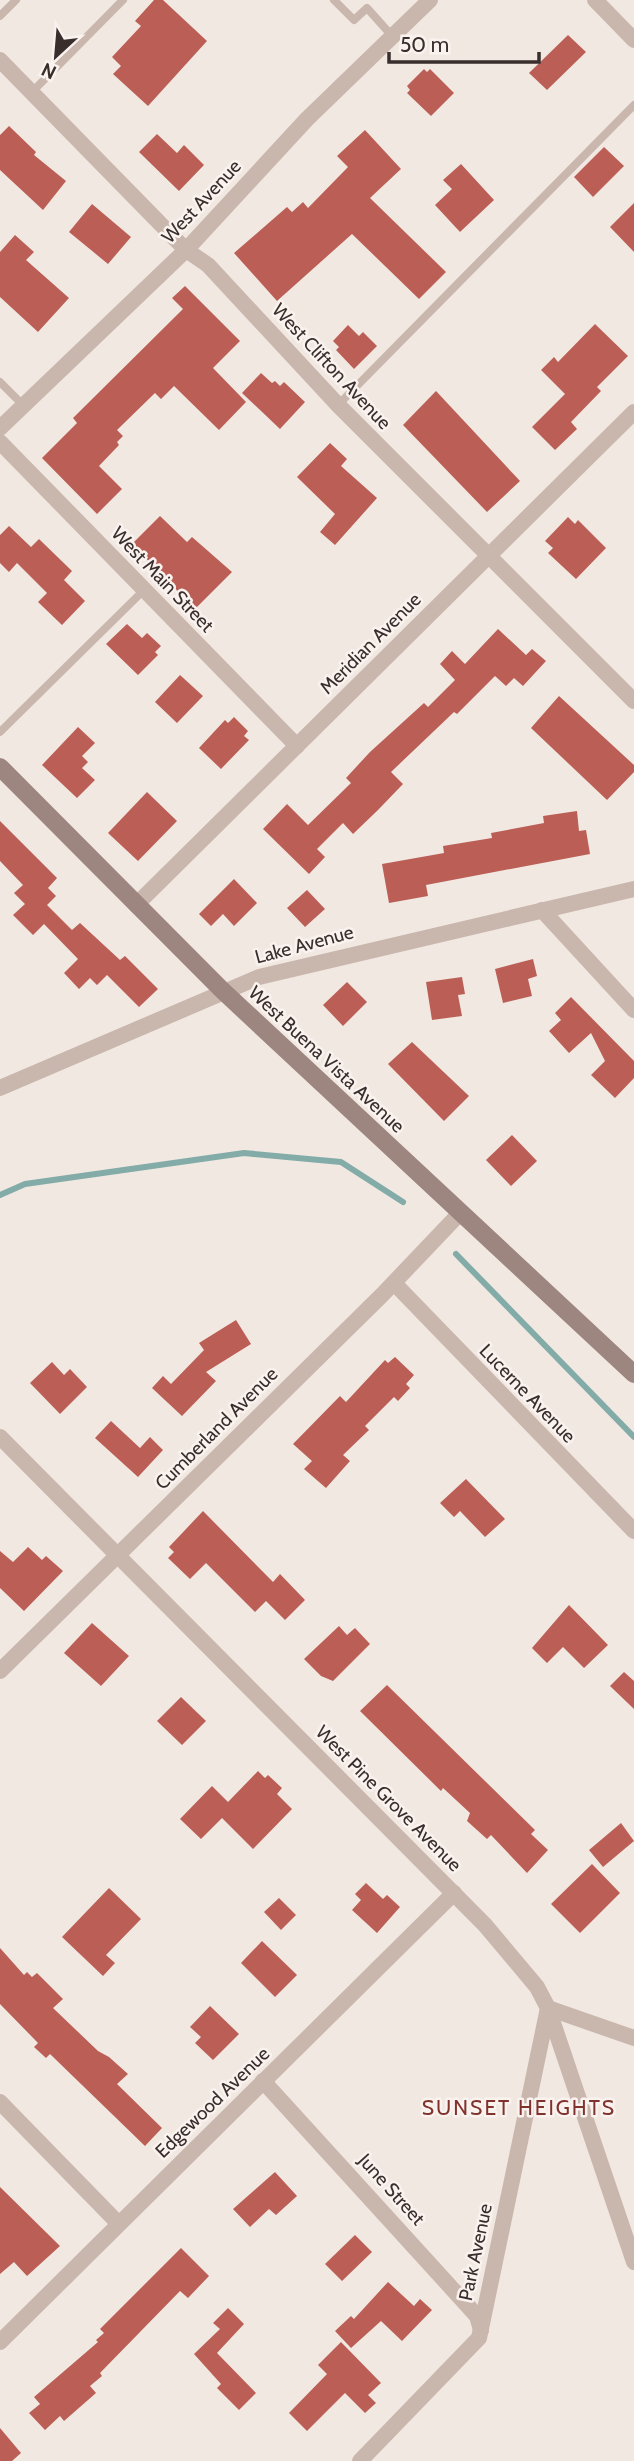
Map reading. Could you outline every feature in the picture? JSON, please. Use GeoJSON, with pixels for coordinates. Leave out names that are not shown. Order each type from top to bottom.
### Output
{"type":"FeatureCollection","features":[{"type":"Feature","properties":{"kind":"street","name":"West Avenue"},"geometry":{"type":"LineString","coordinates":[[0,428],[186,250],[307,119],[430,0]]}},
{"type":"Feature","properties":{"kind":"street"},"geometry":{"type":"LineString","coordinates":[[595,0],[634,40]]}},
{"type":"Feature","properties":{"kind":"street","name":"West Clifton Avenue"},"geometry":{"type":"LineString","coordinates":[[0,60],[186,250],[208,265],[338,405],[487,557],[634,701]]}},
{"type":"Feature","properties":{"kind":"street","name":"Meridian Avenue"},"geometry":{"type":"LineString","coordinates":[[136,905],[634,412]]}},
{"type":"Feature","properties":{"kind":"street","name":"West Main Street"},"geometry":{"type":"LineString","coordinates":[[0,442],[297,746]]}},
{"type":"Feature","properties":{"kind":"street","name":"West Buena Vista Avenue"},"geometry":{"type":"LineString","coordinates":[[0,767],[222,990],[634,1374]]}},
{"type":"Feature","properties":{"kind":"street","name":"Lake Avenue"},"geometry":{"type":"LineString","coordinates":[[0,1088],[222,990],[258,977],[351,953],[634,889]]}},
{"type":"Feature","properties":{"kind":"street"},"geometry":{"type":"LineString","coordinates":[[542,910],[634,1010]]}},
{"type":"Feature","properties":{"kind":"street","name":"Cumberland Avenue"},"geometry":{"type":"LineString","coordinates":[[0,1671],[394,1283],[461,1212]]}},
{"type":"Feature","properties":{"kind":"street","name":"Lucerne Avenue"},"geometry":{"type":"LineString","coordinates":[[394,1283],[634,1531]]}},
{"type":"Feature","properties":{"kind":"street","name":"West Pine Grove Avenue"},"geometry":{"type":"LineString","coordinates":[[0,1437],[454,1894],[512,1955],[537,1987],[548,2008],[634,2262]]}},
{"type":"Feature","properties":{"kind":"street","name":"Edgewood Avenue"},"geometry":{"type":"LineString","coordinates":[[0,2342],[454,1894]]}},
{"type":"Feature","properties":{"kind":"street"},"geometry":{"type":"LineString","coordinates":[[548,2008],[634,2038]]}},
{"type":"Feature","properties":{"kind":"street","name":"Park Avenue"},"geometry":{"type":"LineString","coordinates":[[360,2461],[468,2352],[481,2330],[548,2008]]}},
{"type":"Feature","properties":{"kind":"street","name":"June Street"},"geometry":{"type":"LineString","coordinates":[[263,2081],[477,2316],[481,2330]]}},
{"type":"Feature","properties":{"kind":"street"},"geometry":{"type":"LineString","coordinates":[[0,2102],[118,2223]]}},
{"type":"Feature","properties":{"kind":"lane"},"geometry":{"type":"LineString","coordinates":[[32,92],[123,0]]}},
{"type":"Feature","properties":{"kind":"lane"},"geometry":{"type":"LineString","coordinates":[[334,0],[354,20],[367,8],[393,37]]}},
{"type":"Feature","properties":{"kind":"lane"},"geometry":{"type":"LineString","coordinates":[[1,13],[13,1]]}},
{"type":"Feature","properties":{"kind":"lane"},"geometry":{"type":"LineString","coordinates":[[338,405],[634,105]]}},
{"type":"Feature","properties":{"kind":"lane"},"geometry":{"type":"LineString","coordinates":[[0,382],[23,405]]}},
{"type":"Feature","properties":{"kind":"lane"},"geometry":{"type":"LineString","coordinates":[[0,732],[144,590]]}},
{"type":"Feature","properties":{"kind":"building"},"geometry":{"type":"Polygon","coordinates":[[[154,0],[163,0],[207,41],[148,106],[113,74],[121,66],[112,57],[141,26],[135,21],[154,0]]]}},
{"type":"Feature","properties":{"kind":"building"},"geometry":{"type":"Polygon","coordinates":[[[568,35],[586,52],[547,90],[529,73],[568,35]]]}},
{"type":"Feature","properties":{"kind":"building"},"geometry":{"type":"Polygon","coordinates":[[[424,69],[427,72],[430,69],[454,93],[431,116],[407,93],[410,90],[407,86],[424,69]]]}},
{"type":"Feature","properties":{"kind":"building"},"geometry":{"type":"Polygon","coordinates":[[[9,126],[36,152],[34,155],[66,181],[43,210],[0,170],[0,135],[9,126]]]}},
{"type":"Feature","properties":{"kind":"building"},"geometry":{"type":"Polygon","coordinates":[[[365,130],[401,169],[370,198],[446,272],[419,299],[352,234],[277,301],[234,253],[287,207],[292,212],[303,202],[308,208],[348,167],[337,156],[365,130]]]}},
{"type":"Feature","properties":{"kind":"building"},"geometry":{"type":"Polygon","coordinates":[[[157,134],[177,153],[184,145],[204,165],[179,191],[139,152],[157,134]]]}},
{"type":"Feature","properties":{"kind":"building"},"geometry":{"type":"Polygon","coordinates":[[[604,147],[624,166],[593,197],[574,177],[604,147]]]}},
{"type":"Feature","properties":{"kind":"building"},"geometry":{"type":"Polygon","coordinates":[[[461,164],[494,200],[460,232],[435,205],[452,189],[443,180],[461,164]]]}},
{"type":"Feature","properties":{"kind":"building"},"geometry":{"type":"Polygon","coordinates":[[[634,203],[634,252],[610,227],[634,203]]]}},
{"type":"Feature","properties":{"kind":"building"},"geometry":{"type":"Polygon","coordinates":[[[92,204],[131,237],[108,264],[69,232],[92,204]]]}},
{"type":"Feature","properties":{"kind":"building"},"geometry":{"type":"Polygon","coordinates":[[[15,235],[34,252],[26,260],[69,298],[38,332],[0,297],[0,252],[15,235]]]}},
{"type":"Feature","properties":{"kind":"building"},"geometry":{"type":"Polygon","coordinates":[[[185,286],[240,341],[213,368],[246,402],[219,430],[174,386],[161,399],[155,393],[117,430],[123,436],[117,442],[119,445],[99,466],[122,489],[97,514],[42,458],[77,423],[73,418],[183,309],[172,298],[185,286]]]}},
{"type":"Feature","properties":{"kind":"building"},"geometry":{"type":"Polygon","coordinates":[[[595,324],[628,356],[597,387],[601,391],[571,422],[577,429],[555,450],[532,427],[565,394],[541,370],[554,357],[558,362],[595,324]]]}},
{"type":"Feature","properties":{"kind":"building"},"geometry":{"type":"Polygon","coordinates":[[[348,325],[359,336],[363,332],[377,346],[354,369],[336,350],[339,347],[333,341],[348,325]]]}},
{"type":"Feature","properties":{"kind":"building"},"geometry":{"type":"Polygon","coordinates":[[[261,373],[272,383],[275,381],[280,386],[284,382],[305,402],[280,429],[242,393],[261,373]]]}},
{"type":"Feature","properties":{"kind":"building"},"geometry":{"type":"Polygon","coordinates":[[[436,391],[520,481],[487,512],[403,425],[436,391]]]}},
{"type":"Feature","properties":{"kind":"building"},"geometry":{"type":"Polygon","coordinates":[[[330,443],[347,459],[341,466],[377,498],[335,545],[320,532],[335,514],[297,477],[330,443]]]}},
{"type":"Feature","properties":{"kind":"building"},"geometry":{"type":"Polygon","coordinates":[[[160,516],[187,542],[192,537],[232,572],[195,609],[132,544],[160,516]]]}},
{"type":"Feature","properties":{"kind":"building"},"geometry":{"type":"Polygon","coordinates":[[[568,517],[575,524],[578,520],[606,548],[576,579],[548,553],[553,548],[545,541],[568,517]]]}},
{"type":"Feature","properties":{"kind":"building"},"geometry":{"type":"Polygon","coordinates":[[[9,526],[31,547],[39,539],[72,571],[64,580],[85,601],[62,625],[38,602],[47,593],[17,563],[9,572],[0,563],[0,535],[9,526]]]}},
{"type":"Feature","properties":{"kind":"building"},"geometry":{"type":"Polygon","coordinates":[[[127,624],[142,638],[147,633],[161,646],[155,652],[158,655],[138,675],[106,644],[127,624]]]}},
{"type":"Feature","properties":{"kind":"building"},"geometry":{"type":"Polygon","coordinates":[[[498,629],[526,655],[532,649],[546,661],[523,686],[514,678],[506,686],[495,676],[457,714],[454,712],[391,772],[403,784],[378,810],[353,834],[343,823],[317,849],[325,857],[309,874],[263,829],[287,804],[308,825],[351,783],[346,778],[370,752],[424,703],[428,707],[455,680],[440,664],[452,651],[465,664],[498,629]]]}},
{"type":"Feature","properties":{"kind":"building"},"geometry":{"type":"Polygon","coordinates":[[[180,675],[203,696],[177,723],[155,702],[180,675]]]}},
{"type":"Feature","properties":{"kind":"building"},"geometry":{"type":"Polygon","coordinates":[[[559,696],[634,765],[634,772],[607,800],[531,728],[559,696]]]}},
{"type":"Feature","properties":{"kind":"building"},"geometry":{"type":"Polygon","coordinates":[[[234,717],[248,731],[244,736],[249,740],[221,769],[199,748],[225,720],[228,723],[234,717]]]}},
{"type":"Feature","properties":{"kind":"building"},"geometry":{"type":"Polygon","coordinates":[[[78,727],[95,743],[82,756],[88,762],[82,768],[95,780],[77,798],[42,765],[78,727]]]}},
{"type":"Feature","properties":{"kind":"building"},"geometry":{"type":"Polygon","coordinates":[[[147,792],[177,821],[138,861],[108,833],[147,792]]]}},
{"type":"Feature","properties":{"kind":"building"},"geometry":{"type":"Polygon","coordinates":[[[577,811],[579,831],[586,830],[590,854],[426,885],[428,896],[389,903],[382,864],[444,853],[443,846],[492,838],[491,833],[544,823],[543,816],[577,811]]]}},
{"type":"Feature","properties":{"kind":"building"},"geometry":{"type":"Polygon","coordinates":[[[0,821],[57,878],[48,888],[56,896],[47,905],[72,930],[80,923],[120,960],[125,956],[158,989],[139,1007],[107,975],[97,985],[90,978],[79,989],[64,973],[78,959],[44,924],[33,935],[13,915],[25,904],[14,893],[23,885],[0,861],[0,821]]]}},
{"type":"Feature","properties":{"kind":"building"},"geometry":{"type":"Polygon","coordinates":[[[234,879],[257,903],[234,926],[223,914],[211,926],[199,914],[234,879]]]}},
{"type":"Feature","properties":{"kind":"building"},"geometry":{"type":"Polygon","coordinates":[[[307,890],[325,909],[305,927],[287,908],[307,890]]]}},
{"type":"Feature","properties":{"kind":"building"},"geometry":{"type":"Polygon","coordinates":[[[533,959],[537,976],[528,979],[532,996],[503,1003],[495,969],[533,959]]]}},
{"type":"Feature","properties":{"kind":"building"},"geometry":{"type":"Polygon","coordinates":[[[462,977],[465,994],[458,995],[462,1016],[432,1020],[426,982],[462,977]]]}},
{"type":"Feature","properties":{"kind":"building"},"geometry":{"type":"Polygon","coordinates":[[[347,982],[367,1002],[343,1026],[323,1005],[347,982]]]}},
{"type":"Feature","properties":{"kind":"building"},"geometry":{"type":"Polygon","coordinates":[[[571,997],[634,1061],[634,1078],[615,1098],[591,1075],[605,1061],[591,1033],[569,1053],[549,1031],[561,1020],[555,1013],[571,997]]]}},
{"type":"Feature","properties":{"kind":"building"},"geometry":{"type":"Polygon","coordinates":[[[412,1042],[469,1096],[444,1121],[388,1064],[412,1042]]]}},
{"type":"Feature","properties":{"kind":"building"},"geometry":{"type":"Polygon","coordinates":[[[512,1135],[537,1161],[511,1186],[486,1160],[512,1135]]]}},
{"type":"Feature","properties":{"kind":"building"},"geometry":{"type":"Polygon","coordinates":[[[236,1320],[251,1344],[206,1372],[216,1381],[182,1416],[152,1388],[163,1376],[171,1384],[204,1350],[199,1343],[236,1320]]]}},
{"type":"Feature","properties":{"kind":"building"},"geometry":{"type":"Polygon","coordinates":[[[395,1357],[414,1375],[406,1384],[410,1388],[398,1401],[394,1397],[365,1426],[369,1430],[343,1455],[350,1461],[326,1488],[304,1469],[312,1461],[293,1444],[340,1396],[346,1402],[385,1360],[388,1363],[395,1357]]]}},
{"type":"Feature","properties":{"kind":"building"},"geometry":{"type":"Polygon","coordinates":[[[52,1362],[64,1375],[70,1369],[87,1387],[60,1414],[30,1383],[52,1362]]]}},
{"type":"Feature","properties":{"kind":"building"},"geometry":{"type":"Polygon","coordinates":[[[111,1421],[140,1448],[150,1437],[163,1450],[138,1477],[95,1438],[111,1421]]]}},
{"type":"Feature","properties":{"kind":"building"},"geometry":{"type":"Polygon","coordinates":[[[466,1479],[505,1519],[485,1537],[460,1511],[454,1517],[440,1503],[466,1479]]]}},
{"type":"Feature","properties":{"kind":"building"},"geometry":{"type":"Polygon","coordinates":[[[203,1511],[273,1582],[280,1574],[305,1600],[285,1620],[266,1601],[255,1612],[206,1563],[190,1579],[168,1558],[174,1552],[169,1547],[203,1511]]]}},
{"type":"Feature","properties":{"kind":"building"},"geometry":{"type":"Polygon","coordinates":[[[28,1547],[42,1560],[46,1556],[63,1571],[24,1611],[0,1588],[0,1551],[13,1562],[28,1547]]]}},
{"type":"Feature","properties":{"kind":"building"},"geometry":{"type":"Polygon","coordinates":[[[569,1605],[608,1645],[584,1668],[563,1647],[547,1663],[532,1648],[569,1605]]]}},
{"type":"Feature","properties":{"kind":"building"},"geometry":{"type":"Polygon","coordinates":[[[92,1623],[129,1656],[101,1686],[64,1653],[92,1623]]]}},
{"type":"Feature","properties":{"kind":"building"},"geometry":{"type":"Polygon","coordinates":[[[339,1626],[347,1635],[355,1628],[370,1644],[333,1681],[321,1676],[304,1659],[339,1626]]]}},
{"type":"Feature","properties":{"kind":"building"},"geometry":{"type":"Polygon","coordinates":[[[624,1672],[634,1681],[634,1709],[610,1686],[624,1672]]]}},
{"type":"Feature","properties":{"kind":"building"},"geometry":{"type":"Polygon","coordinates":[[[387,1685],[535,1830],[531,1834],[548,1850],[527,1873],[491,1835],[487,1839],[467,1821],[470,1813],[443,1788],[441,1791],[360,1711],[387,1685]]]}},
{"type":"Feature","properties":{"kind":"building"},"geometry":{"type":"Polygon","coordinates":[[[181,1697],[206,1721],[182,1745],[157,1721],[181,1697]]]}},
{"type":"Feature","properties":{"kind":"building"},"geometry":{"type":"Polygon","coordinates":[[[258,1771],[265,1778],[268,1775],[282,1788],[277,1794],[292,1809],[253,1849],[222,1818],[201,1839],[180,1819],[212,1786],[228,1802],[258,1771]]]}},
{"type":"Feature","properties":{"kind":"building"},"geometry":{"type":"Polygon","coordinates":[[[621,1823],[634,1841],[603,1867],[589,1850],[621,1823]]]}},
{"type":"Feature","properties":{"kind":"building"},"geometry":{"type":"Polygon","coordinates":[[[592,1864],[620,1893],[580,1933],[551,1904],[592,1864]]]}},
{"type":"Feature","properties":{"kind":"building"},"geometry":{"type":"Polygon","coordinates":[[[366,1883],[383,1899],[387,1895],[400,1907],[377,1933],[352,1910],[361,1900],[355,1894],[366,1883]]]}},
{"type":"Feature","properties":{"kind":"building"},"geometry":{"type":"Polygon","coordinates":[[[109,1888],[141,1919],[106,1955],[115,1963],[103,1976],[62,1937],[109,1888]]]}},
{"type":"Feature","properties":{"kind":"building"},"geometry":{"type":"Polygon","coordinates":[[[279,1898],[296,1915],[281,1930],[264,1912],[279,1898]]]}},
{"type":"Feature","properties":{"kind":"building"},"geometry":{"type":"Polygon","coordinates":[[[262,1941],[297,1975],[275,1997],[241,1963],[262,1941]]]}},
{"type":"Feature","properties":{"kind":"building"},"geometry":{"type":"Polygon","coordinates":[[[0,1948],[24,1975],[27,1972],[32,1977],[37,1973],[63,1999],[53,2008],[98,2051],[128,2074],[117,2084],[162,2128],[145,2146],[50,2054],[46,2058],[34,2047],[38,2043],[0,2004],[0,1948]]]}},
{"type":"Feature","properties":{"kind":"building"},"geometry":{"type":"Polygon","coordinates":[[[210,2006],[239,2034],[213,2060],[195,2043],[201,2037],[190,2027],[210,2006]]]}},
{"type":"Feature","properties":{"kind":"building"},"geometry":{"type":"Polygon","coordinates":[[[275,2172],[297,2196],[276,2215],[269,2209],[250,2227],[233,2209],[275,2172]]]}},
{"type":"Feature","properties":{"kind":"building"},"geometry":{"type":"Polygon","coordinates":[[[0,2187],[60,2246],[27,2276],[14,2262],[0,2274],[0,2187]]]}},
{"type":"Feature","properties":{"kind":"building"},"geometry":{"type":"Polygon","coordinates":[[[355,2235],[372,2252],[342,2281],[325,2264],[355,2235]]]}},
{"type":"Feature","properties":{"kind":"building"},"geometry":{"type":"Polygon","coordinates":[[[181,2248],[209,2276],[188,2298],[180,2291],[100,2373],[102,2376],[90,2386],[96,2393],[64,2421],[60,2416],[45,2430],[29,2413],[40,2404],[34,2397],[98,2342],[96,2340],[104,2333],[100,2329],[181,2248]]]}},
{"type":"Feature","properties":{"kind":"building"},"geometry":{"type":"Polygon","coordinates":[[[388,2282],[414,2306],[420,2299],[432,2310],[402,2341],[381,2321],[351,2348],[335,2331],[351,2316],[354,2319],[388,2282]]]}},
{"type":"Feature","properties":{"kind":"building"},"geometry":{"type":"Polygon","coordinates":[[[228,2308],[244,2324],[217,2353],[256,2393],[239,2410],[217,2388],[221,2384],[194,2354],[220,2329],[213,2323],[228,2308]]]}},
{"type":"Feature","properties":{"kind":"building"},"geometry":{"type":"Polygon","coordinates":[[[341,2342],[381,2383],[368,2395],[376,2403],[365,2413],[345,2393],[307,2431],[289,2413],[327,2374],[318,2365],[341,2342]]]}},
{"type":"Feature","properties":{"kind":"building"},"geometry":{"type":"Polygon","coordinates":[[[0,2428],[21,2453],[12,2461],[0,2461],[0,2428]]]}},
{"type":"Feature","properties":{"kind":"waterway"},"geometry":{"type":"LineString","coordinates":[[0,1195],[25,1184],[244,1153],[341,1162],[403,1202]]}},
{"type":"Feature","properties":{"kind":"waterway"},"geometry":{"type":"LineString","coordinates":[[456,1254],[634,1437]]}},
{"type":"Feature","properties":{"kind":"district","name":"SUNSET HEIGHTS"},"geometry":{"type":"Point","coordinates":[519,2108]}}]}
